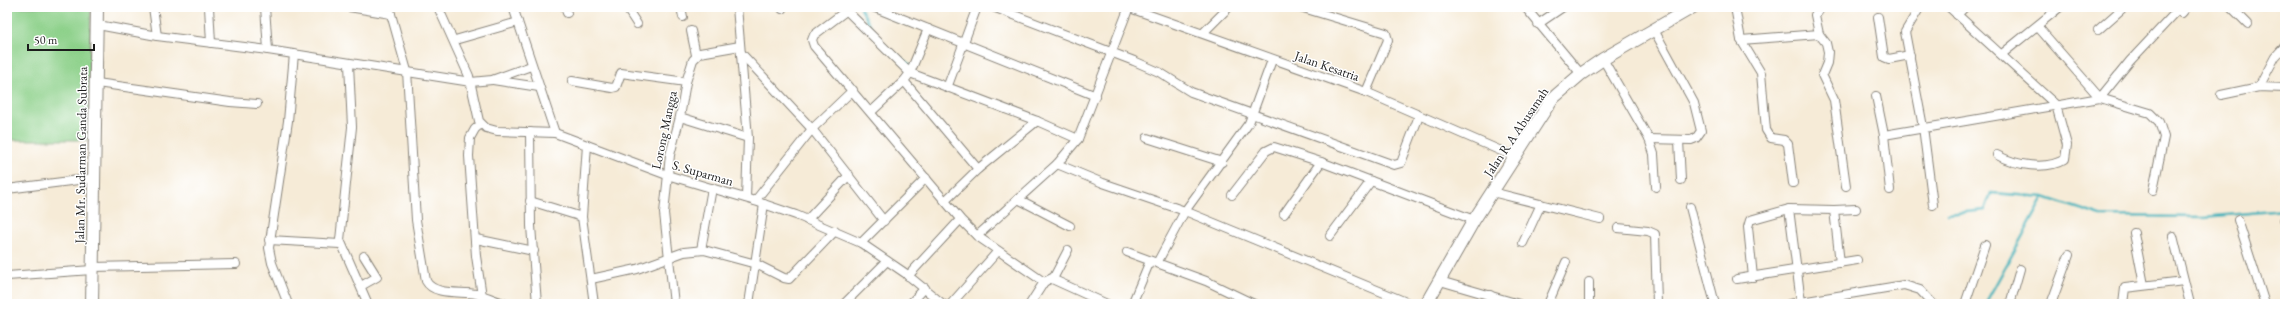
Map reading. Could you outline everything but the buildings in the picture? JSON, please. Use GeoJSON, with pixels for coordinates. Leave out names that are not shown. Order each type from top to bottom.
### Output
{"type":"FeatureCollection","features":[{"type":"Feature","properties":{"kind":"street","name":"Jalan Mr. Sudarman Ganda Subrata"},"geometry":{"type":"LineString","coordinates":[[92,304],[98,25],[97,7]]}},
{"type":"Feature","properties":{"kind":"street"},"geometry":{"type":"LineString","coordinates":[[153,7],[157,36]]}},
{"type":"Feature","properties":{"kind":"street"},"geometry":{"type":"LineString","coordinates":[[209,7],[211,43]]}},
{"type":"Feature","properties":{"kind":"street"},"geometry":{"type":"LineString","coordinates":[[266,7],[268,50]]}},
{"type":"Feature","properties":{"kind":"street"},"geometry":{"type":"LineString","coordinates":[[349,7],[390,10],[407,71],[416,220],[425,277],[428,284],[434,288],[481,300],[506,304]]}},
{"type":"Feature","properties":{"kind":"street"},"geometry":{"type":"LineString","coordinates":[[438,7],[455,40],[471,82],[481,124],[472,133],[469,145],[481,300]]}},
{"type":"Feature","properties":{"kind":"street"},"geometry":{"type":"LineString","coordinates":[[513,7],[531,66],[555,133]]}},
{"type":"Feature","properties":{"kind":"street"},"geometry":{"type":"LineString","coordinates":[[626,7],[637,24]]}},
{"type":"Feature","properties":{"kind":"street"},"geometry":{"type":"LineString","coordinates":[[681,7],[683,17]]}},
{"type":"Feature","properties":{"kind":"street"},"geometry":{"type":"LineString","coordinates":[[737,7],[748,138],[746,198]]}},
{"type":"Feature","properties":{"kind":"street"},"geometry":{"type":"LineString","coordinates":[[873,7],[1096,96]]}},
{"type":"Feature","properties":{"kind":"street"},"geometry":{"type":"LineString","coordinates":[[947,88],[977,7]]}},
{"type":"Feature","properties":{"kind":"street"},"geometry":{"type":"LineString","coordinates":[[993,7],[1159,72],[1192,92],[1396,165],[1401,163],[1420,116]]}},
{"type":"Feature","properties":{"kind":"street"},"geometry":{"type":"LineString","coordinates":[[977,236],[1057,164],[1078,139],[1096,96],[1128,7]]}},
{"type":"Feature","properties":{"kind":"street","name":"Jalan Kesatria"},"geometry":{"type":"LineString","coordinates":[[1128,7],[1203,33],[1272,60],[1366,92],[1515,157]]}},
{"type":"Feature","properties":{"kind":"street"},"geometry":{"type":"LineString","coordinates":[[1203,33],[1229,7]]}},
{"type":"Feature","properties":{"kind":"street"},"geometry":{"type":"LineString","coordinates":[[1300,7],[1386,34],[1388,40],[1366,92]]}},
{"type":"Feature","properties":{"kind":"street"},"geometry":{"type":"LineString","coordinates":[[1525,7],[1581,74]]}},
{"type":"Feature","properties":{"kind":"street"},"geometry":{"type":"LineString","coordinates":[[1538,24],[1563,7]]}},
{"type":"Feature","properties":{"kind":"street","name":"Jalan R A Abusamah"},"geometry":{"type":"LineString","coordinates":[[1426,304],[1474,220],[1552,99],[1581,74],[1603,59],[1693,7]]}},
{"type":"Feature","properties":{"kind":"street"},"geometry":{"type":"LineString","coordinates":[[1735,7],[1741,40],[1761,73],[1766,130],[1771,138],[1784,140],[1790,148],[1793,183]]}},
{"type":"Feature","properties":{"kind":"street"},"geometry":{"type":"LineString","coordinates":[[1820,7],[1815,15],[1819,34],[1827,47],[1828,60],[1822,75],[1834,100],[1846,186]]}},
{"type":"Feature","properties":{"kind":"street"},"geometry":{"type":"LineString","coordinates":[[1920,7],[1905,32],[1924,127],[1933,205]]}},
{"type":"Feature","properties":{"kind":"street"},"geometry":{"type":"LineString","coordinates":[[1949,7],[2056,105],[2067,145],[2065,159],[2054,163],[2021,165],[1998,155]]}},
{"type":"Feature","properties":{"kind":"street"},"geometry":{"type":"LineString","coordinates":[[1957,15],[1965,7]]}},
{"type":"Feature","properties":{"kind":"street"},"geometry":{"type":"LineString","coordinates":[[2002,54],[2038,27],[2060,7]]}},
{"type":"Feature","properties":{"kind":"street"},"geometry":{"type":"LineString","coordinates":[[2098,30],[2124,7]]}},
{"type":"Feature","properties":{"kind":"street"},"geometry":{"type":"LineString","coordinates":[[2100,98],[2174,9],[2182,13],[2187,7]]}},
{"type":"Feature","properties":{"kind":"street"},"geometry":{"type":"LineString","coordinates":[[2231,7],[2248,24]]}},
{"type":"Feature","properties":{"kind":"street"},"geometry":{"type":"LineString","coordinates":[[1044,282],[977,236],[945,201],[853,90],[814,46],[812,40],[814,35],[849,9],[910,73],[1037,121],[1078,139]]}},
{"type":"Feature","properties":{"kind":"street"},"geometry":{"type":"LineString","coordinates":[[1878,18],[1884,57],[1889,60],[1910,55]]}},
{"type":"Feature","properties":{"kind":"street"},"geometry":{"type":"LineString","coordinates":[[455,40],[518,22]]}},
{"type":"Feature","properties":{"kind":"street"},"geometry":{"type":"LineString","coordinates":[[98,25],[157,36],[268,50],[349,64],[407,71],[471,82],[492,80],[539,87]]}},
{"type":"Feature","properties":{"kind":"street"},"geometry":{"type":"LineString","coordinates":[[2038,27],[2100,98]]}},
{"type":"Feature","properties":{"kind":"street"},"geometry":{"type":"LineString","coordinates":[[871,112],[910,73],[928,29]]}},
{"type":"Feature","properties":{"kind":"street"},"geometry":{"type":"LineString","coordinates":[[1649,139],[1679,140],[1696,138],[1700,134],[1701,126],[1694,103],[1654,30]]}},
{"type":"Feature","properties":{"kind":"street"},"geometry":{"type":"LineString","coordinates":[[691,31],[696,55],[705,51],[741,49]]}},
{"type":"Feature","properties":{"kind":"street"},"geometry":{"type":"LineString","coordinates":[[1741,40],[1819,34]]}},
{"type":"Feature","properties":{"kind":"street"},"geometry":{"type":"LineString","coordinates":[[2259,87],[2275,56],[2285,46]]}},
{"type":"Feature","properties":{"kind":"street"},"geometry":{"type":"LineString","coordinates":[[741,49],[812,129],[884,221]]}},
{"type":"Feature","properties":{"kind":"street"},"geometry":{"type":"LineString","coordinates":[[288,304],[272,263],[269,240],[288,121],[294,54]]}},
{"type":"Feature","properties":{"kind":"street","name":"Lorong Mangga"},"geometry":{"type":"LineString","coordinates":[[674,304],[664,213],[667,175],[686,82],[696,55]]}},
{"type":"Feature","properties":{"kind":"street"},"geometry":{"type":"LineString","coordinates":[[1603,59],[1649,139],[1654,154],[1656,187]]}},
{"type":"Feature","properties":{"kind":"street"},"geometry":{"type":"LineString","coordinates":[[1132,304],[1153,262],[1185,212],[1222,162],[1248,123],[1272,60]]}},
{"type":"Feature","properties":{"kind":"street"},"geometry":{"type":"LineString","coordinates":[[349,64],[352,127],[340,222],[340,244],[361,286],[368,304]]}},
{"type":"Feature","properties":{"kind":"street"},"geometry":{"type":"LineString","coordinates":[[492,80],[531,66]]}},
{"type":"Feature","properties":{"kind":"street"},"geometry":{"type":"LineString","coordinates":[[572,81],[612,88],[616,87],[621,73],[686,82]]}},
{"type":"Feature","properties":{"kind":"street"},"geometry":{"type":"LineString","coordinates":[[904,80],[978,169]]}},
{"type":"Feature","properties":{"kind":"street"},"geometry":{"type":"LineString","coordinates":[[97,83],[230,102],[258,104]]}},
{"type":"Feature","properties":{"kind":"street"},"geometry":{"type":"LineString","coordinates":[[2221,95],[2259,87],[2285,88]]}},
{"type":"Feature","properties":{"kind":"street"},"geometry":{"type":"LineString","coordinates":[[755,200],[812,129],[853,90]]}},
{"type":"Feature","properties":{"kind":"street"},"geometry":{"type":"LineString","coordinates":[[1876,96],[1884,135],[1890,190]]}},
{"type":"Feature","properties":{"kind":"street"},"geometry":{"type":"LineString","coordinates":[[1884,135],[2100,98],[2150,113],[2159,122],[2164,137],[2153,190]]}},
{"type":"Feature","properties":{"kind":"street"},"geometry":{"type":"LineString","coordinates":[[680,117],[748,138]]}},
{"type":"Feature","properties":{"kind":"street"},"geometry":{"type":"LineString","coordinates":[[945,201],[978,169],[1037,121]]}},
{"type":"Feature","properties":{"kind":"street","name":"S. Suparman"},"geometry":{"type":"LineString","coordinates":[[481,124],[498,131],[555,133],[667,175],[755,200],[807,220],[861,243],[925,288],[943,304]]}},
{"type":"Feature","properties":{"kind":"street"},"geometry":{"type":"LineString","coordinates":[[530,132],[530,201],[538,304]]}},
{"type":"Feature","properties":{"kind":"street"},"geometry":{"type":"LineString","coordinates":[[1146,138],[1222,162]]}},
{"type":"Feature","properties":{"kind":"street"},"geometry":{"type":"LineString","coordinates":[[1679,140],[1681,180]]}},
{"type":"Feature","properties":{"kind":"street"},"geometry":{"type":"LineString","coordinates":[[587,145],[582,217],[594,304]]}},
{"type":"Feature","properties":{"kind":"street"},"geometry":{"type":"LineString","coordinates":[[1232,195],[1271,147],[1278,147],[1474,220]]}},
{"type":"Feature","properties":{"kind":"street"},"geometry":{"type":"LineString","coordinates":[[1284,214],[1321,162]]}},
{"type":"Feature","properties":{"kind":"street"},"geometry":{"type":"LineString","coordinates":[[1057,164],[1103,183],[1185,212],[1411,304]]}},
{"type":"Feature","properties":{"kind":"street"},"geometry":{"type":"LineString","coordinates":[[807,220],[849,175]]}},
{"type":"Feature","properties":{"kind":"street"},"geometry":{"type":"LineString","coordinates":[[7,189],[94,178]]}},
{"type":"Feature","properties":{"kind":"street"},"geometry":{"type":"LineString","coordinates":[[861,243],[926,178]]}},
{"type":"Feature","properties":{"kind":"street"},"geometry":{"type":"LineString","coordinates":[[1330,236],[1371,181]]}},
{"type":"Feature","properties":{"kind":"street"},"geometry":{"type":"LineString","coordinates":[[701,250],[712,188]]}},
{"type":"Feature","properties":{"kind":"street"},"geometry":{"type":"LineString","coordinates":[[1492,192],[1600,219]]}},
{"type":"Feature","properties":{"kind":"street"},"geometry":{"type":"LineString","coordinates":[[1018,199],[1070,226]]}},
{"type":"Feature","properties":{"kind":"street"},"geometry":{"type":"LineString","coordinates":[[530,201],[582,217]]}},
{"type":"Feature","properties":{"kind":"street"},"geometry":{"type":"LineString","coordinates":[[749,304],[764,204]]}},
{"type":"Feature","properties":{"kind":"street"},"geometry":{"type":"LineString","coordinates":[[1523,243],[1541,204]]}},
{"type":"Feature","properties":{"kind":"street"},"geometry":{"type":"LineString","coordinates":[[1690,207],[1715,304]]}},
{"type":"Feature","properties":{"kind":"street"},"geometry":{"type":"LineString","coordinates":[[1789,209],[1798,270],[1806,302]]}},
{"type":"Feature","properties":{"kind":"street"},"geometry":{"type":"LineString","coordinates":[[1753,277],[1748,227],[1750,220],[1789,209],[1856,209]]}},
{"type":"Feature","properties":{"kind":"street"},"geometry":{"type":"LineString","coordinates":[[1834,210],[1840,263]]}},
{"type":"Feature","properties":{"kind":"street"},"geometry":{"type":"LineString","coordinates":[[2238,220],[2265,304]]}},
{"type":"Feature","properties":{"kind":"street"},"geometry":{"type":"LineString","coordinates":[[908,276],[958,222]]}},
{"type":"Feature","properties":{"kind":"street"},"geometry":{"type":"LineString","coordinates":[[1618,228],[1648,231],[1655,234],[1657,304]]}},
{"type":"Feature","properties":{"kind":"street"},"geometry":{"type":"LineString","coordinates":[[591,279],[636,269],[668,257],[701,250],[716,252],[756,264],[789,279],[835,231]]}},
{"type":"Feature","properties":{"kind":"street"},"geometry":{"type":"LineString","coordinates":[[2134,233],[2144,285]]}},
{"type":"Feature","properties":{"kind":"street"},"geometry":{"type":"LineString","coordinates":[[2172,236],[2190,304]]}},
{"type":"Feature","properties":{"kind":"street"},"geometry":{"type":"LineString","coordinates":[[476,239],[534,251]]}},
{"type":"Feature","properties":{"kind":"street"},"geometry":{"type":"LineString","coordinates":[[269,240],[340,244]]}},
{"type":"Feature","properties":{"kind":"street"},"geometry":{"type":"LineString","coordinates":[[1965,304],[1985,245]]}},
{"type":"Feature","properties":{"kind":"street"},"geometry":{"type":"LineString","coordinates":[[1030,304],[1044,282],[1052,279],[1068,250]]}},
{"type":"Feature","properties":{"kind":"street"},"geometry":{"type":"LineString","coordinates":[[951,304],[998,251]]}},
{"type":"Feature","properties":{"kind":"street"},"geometry":{"type":"LineString","coordinates":[[1127,252],[1206,281],[1254,304]]}},
{"type":"Feature","properties":{"kind":"street"},"geometry":{"type":"LineString","coordinates":[[2051,304],[2069,255]]}},
{"type":"Feature","properties":{"kind":"street"},"geometry":{"type":"LineString","coordinates":[[361,286],[377,277],[364,256]]}},
{"type":"Feature","properties":{"kind":"street"},"geometry":{"type":"LineString","coordinates":[[1737,280],[1857,260]]}},
{"type":"Feature","properties":{"kind":"street"},"geometry":{"type":"LineString","coordinates":[[844,304],[888,261]]}},
{"type":"Feature","properties":{"kind":"street"},"geometry":{"type":"LineString","coordinates":[[1548,304],[1566,262]]}},
{"type":"Feature","properties":{"kind":"street"},"geometry":{"type":"LineString","coordinates":[[7,276],[92,268],[236,264]]}},
{"type":"Feature","properties":{"kind":"street"},"geometry":{"type":"LineString","coordinates":[[2010,304],[2020,269]]}},
{"type":"Feature","properties":{"kind":"street"},"geometry":{"type":"LineString","coordinates":[[1052,279],[1107,304]]}},
{"type":"Feature","properties":{"kind":"street"},"geometry":{"type":"LineString","coordinates":[[1440,281],[1490,300],[1519,304]]}},
{"type":"Feature","properties":{"kind":"street"},"geometry":{"type":"LineString","coordinates":[[2123,304],[2125,288],[2184,281]]}},
{"type":"Feature","properties":{"kind":"street"},"geometry":{"type":"LineString","coordinates":[[1589,282],[1589,304]]}},
{"type":"Feature","properties":{"kind":"street"},"geometry":{"type":"LineString","coordinates":[[1789,304],[1904,285],[1920,290],[1933,304]]}},
{"type":"Feature","properties":{"kind":"street"},"geometry":{"type":"LineString","coordinates":[[910,304],[925,288]]}},
{"type":"Feature","properties":{"kind":"green space"},"geometry":{"type":"Polygon","coordinates":[[[7,7],[91,7],[88,140],[7,140],[7,7]]]}},
{"type":"Feature","properties":{"kind":"waterway"},"geometry":{"type":"LineString","coordinates":[[861,9],[875,34]]}},
{"type":"Feature","properties":{"kind":"waterway"},"geometry":{"type":"LineString","coordinates":[[895,54],[910,65]]}},
{"type":"Feature","properties":{"kind":"waterway"},"geometry":{"type":"LineString","coordinates":[[1948,214],[1985,210],[1991,193],[2044,197],[2101,216],[2203,217],[2285,210]]}},
{"type":"Feature","properties":{"kind":"waterway"},"geometry":{"type":"LineString","coordinates":[[1985,304],[2044,197]]}}]}
